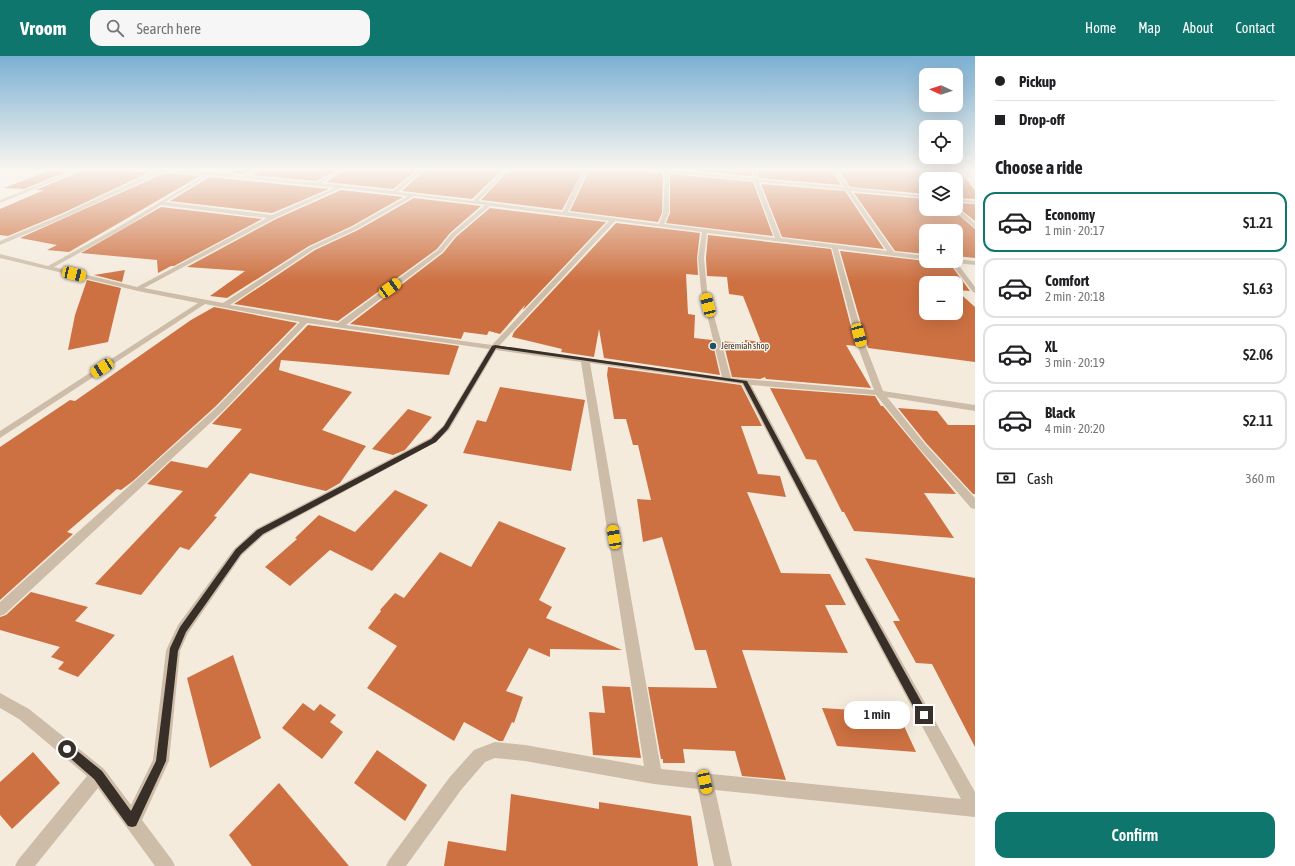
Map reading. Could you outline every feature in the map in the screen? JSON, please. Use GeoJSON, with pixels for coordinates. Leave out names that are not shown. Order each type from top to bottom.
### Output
{"type":"FeatureCollection","features":[{"type":"Feature","properties":{"kind":"street"},"geometry":{"type":"LineString","coordinates":[[0,244],[83,207]]}},
{"type":"Feature","properties":{"kind":"street"},"geometry":{"type":"LineString","coordinates":[[48,268],[122,227],[154,207]]}},
{"type":"Feature","properties":{"kind":"street"},"geometry":{"type":"LineString","coordinates":[[191,207],[273,217]]}},
{"type":"Feature","properties":{"kind":"street"},"geometry":{"type":"LineString","coordinates":[[138,289],[295,207]]}},
{"type":"Feature","properties":{"kind":"street"},"geometry":{"type":"LineString","coordinates":[[225,305],[312,248],[355,228],[392,207]]}},
{"type":"Feature","properties":{"kind":"street"},"geometry":{"type":"LineString","coordinates":[[341,325],[440,251],[453,236],[486,207]]}},
{"type":"Feature","properties":{"kind":"street"},"geometry":{"type":"LineString","coordinates":[[510,207],[919,257]]}},
{"type":"Feature","properties":{"kind":"street"},"geometry":{"type":"LineString","coordinates":[[565,214],[568,207]]}},
{"type":"Feature","properties":{"kind":"street"},"geometry":{"type":"LineString","coordinates":[[661,225],[666,213],[666,207]]}},
{"type":"Feature","properties":{"kind":"street"},"geometry":{"type":"LineString","coordinates":[[766,207],[778,239]]}},
{"type":"Feature","properties":{"kind":"street"},"geometry":{"type":"LineString","coordinates":[[861,207],[892,254]]}},
{"type":"Feature","properties":{"kind":"street"},"geometry":{"type":"LineString","coordinates":[[963,215],[975,226]]}},
{"type":"Feature","properties":{"kind":"street"},"geometry":{"type":"LineString","coordinates":[[132,822],[161,761],[173,651],[183,630],[238,552],[260,532],[433,440],[446,428],[495,346],[614,219]]}},
{"type":"Feature","properties":{"kind":"street"},"geometry":{"type":"LineString","coordinates":[[705,230],[702,258],[704,290],[727,380]]}},
{"type":"Feature","properties":{"kind":"street"},"geometry":{"type":"LineString","coordinates":[[834,246],[862,347],[879,393],[922,446],[975,505]]}},
{"type":"Feature","properties":{"kind":"street"},"geometry":{"type":"LineString","coordinates":[[0,256],[138,289],[305,320],[727,380],[879,393],[975,408]]}},
{"type":"Feature","properties":{"kind":"street"},"geometry":{"type":"LineString","coordinates":[[963,262],[975,263]]}},
{"type":"Feature","properties":{"kind":"street"},"geometry":{"type":"LineString","coordinates":[[958,268],[975,290]]}},
{"type":"Feature","properties":{"kind":"street"},"geometry":{"type":"LineString","coordinates":[[0,435],[205,301]]}},
{"type":"Feature","properties":{"kind":"street"},"geometry":{"type":"LineString","coordinates":[[0,610],[220,409],[305,320]]}},
{"type":"Feature","properties":{"kind":"street"},"geometry":{"type":"LineString","coordinates":[[585,359],[654,776]]}},
{"type":"Feature","properties":{"kind":"street"},"geometry":{"type":"LineString","coordinates":[[745,382],[858,595],[975,809]]}},
{"type":"Feature","properties":{"kind":"street"},"geometry":{"type":"LineString","coordinates":[[0,700],[24,714],[98,775],[166,866]]}},
{"type":"Feature","properties":{"kind":"street"},"geometry":{"type":"LineString","coordinates":[[395,866],[455,784],[480,756],[495,750],[654,776],[975,809]]}},
{"type":"Feature","properties":{"kind":"street"},"geometry":{"type":"LineString","coordinates":[[24,866],[98,775]]}},
{"type":"Feature","properties":{"kind":"street"},"geometry":{"type":"LineString","coordinates":[[705,782],[723,866]]}},
{"type":"Feature","properties":{"kind":"building"},"geometry":{"type":"Polygon","coordinates":[[[5,207],[76,207],[8,236],[0,235],[0,209],[5,207]]]}},
{"type":"Feature","properties":{"kind":"building"},"geometry":{"type":"Polygon","coordinates":[[[90,207],[147,207],[69,252],[47,250],[57,245],[20,238],[90,207]]]}},
{"type":"Feature","properties":{"kind":"building"},"geometry":{"type":"Polygon","coordinates":[[[161,207],[262,219],[158,273],[157,260],[81,253],[161,207]]]}},
{"type":"Feature","properties":{"kind":"building"},"geometry":{"type":"Polygon","coordinates":[[[219,207],[287,207],[272,213],[219,207]]]}},
{"type":"Feature","properties":{"kind":"building"},"geometry":{"type":"Polygon","coordinates":[[[303,207],[386,207],[352,226],[309,246],[227,298],[210,296],[245,271],[187,267],[276,219],[303,207]]]}},
{"type":"Feature","properties":{"kind":"building"},"geometry":{"type":"Polygon","coordinates":[[[399,207],[480,207],[450,233],[437,249],[338,321],[234,304],[315,250],[358,230],[399,207]]]}},
{"type":"Feature","properties":{"kind":"building"},"geometry":{"type":"Polygon","coordinates":[[[536,207],[564,207],[562,210],[536,207]]]}},
{"type":"Feature","properties":{"kind":"building"},"geometry":{"type":"Polygon","coordinates":[[[572,207],[662,207],[662,213],[658,222],[570,211],[572,207]]]}},
{"type":"Feature","properties":{"kind":"building"},"geometry":{"type":"Polygon","coordinates":[[[670,207],[762,207],[773,236],[666,223],[670,213],[670,207]]]}},
{"type":"Feature","properties":{"kind":"building"},"geometry":{"type":"Polygon","coordinates":[[[770,207],[856,207],[884,249],[782,237],[770,207]]]}},
{"type":"Feature","properties":{"kind":"building"},"geometry":{"type":"Polygon","coordinates":[[[864,207],[919,207],[919,216],[960,216],[975,229],[975,258],[963,257],[963,224],[919,224],[919,253],[895,251],[864,207]]]}},
{"type":"Feature","properties":{"kind":"building"},"geometry":{"type":"Polygon","coordinates":[[[963,207],[975,207],[975,221],[963,212],[963,207]]]}},
{"type":"Feature","properties":{"kind":"building"},"geometry":{"type":"Polygon","coordinates":[[[490,208],[606,222],[523,310],[525,305],[500,334],[489,331],[487,335],[464,332],[461,339],[350,324],[443,253],[456,237],[490,208]]]}},
{"type":"Feature","properties":{"kind":"building"},"geometry":{"type":"Polygon","coordinates":[[[616,223],[700,233],[697,258],[698,275],[686,274],[688,314],[695,315],[694,338],[712,340],[720,375],[604,358],[599,329],[594,357],[561,352],[562,349],[512,337],[514,332],[616,223]]]}},
{"type":"Feature","properties":{"kind":"building"},"geometry":{"type":"Polygon","coordinates":[[[708,235],[831,249],[856,346],[846,345],[871,388],[766,379],[765,377],[760,379],[732,377],[723,341],[745,344],[745,340],[761,342],[743,296],[729,294],[727,277],[707,276],[706,258],[708,235]]]}},
{"type":"Feature","properties":{"kind":"building"},"geometry":{"type":"Polygon","coordinates":[[[840,251],[919,260],[919,268],[953,268],[959,276],[919,276],[919,320],[963,320],[963,296],[975,307],[975,362],[868,348],[840,251]]]}},
{"type":"Feature","properties":{"kind":"building"},"geometry":{"type":"Polygon","coordinates":[[[125,270],[122,282],[94,275],[125,270]]]}},
{"type":"Feature","properties":{"kind":"building"},"geometry":{"type":"Polygon","coordinates":[[[87,280],[121,288],[108,342],[68,350],[75,315],[87,280]]]}},
{"type":"Feature","properties":{"kind":"building"},"geometry":{"type":"Polygon","coordinates":[[[963,281],[970,291],[963,290],[963,281]]]}},
{"type":"Feature","properties":{"kind":"building"},"geometry":{"type":"Polygon","coordinates":[[[214,307],[297,323],[216,406],[133,481],[121,490],[117,489],[67,532],[73,534],[0,600],[0,447],[70,400],[75,401],[191,320],[214,307]]]}},
{"type":"Feature","properties":{"kind":"building"},"geometry":{"type":"Polygon","coordinates":[[[308,325],[459,346],[449,375],[281,360],[279,370],[352,392],[322,430],[366,446],[340,483],[326,491],[250,473],[214,516],[217,517],[189,550],[180,547],[141,595],[95,584],[183,491],[147,484],[171,461],[207,468],[242,429],[212,424],[308,325]]]}},
{"type":"Feature","properties":{"kind":"building"},"geometry":{"type":"Polygon","coordinates":[[[608,367],[741,385],[762,426],[741,426],[758,474],[780,476],[786,497],[747,492],[781,573],[830,574],[846,605],[825,605],[848,653],[742,650],[786,780],[742,776],[735,751],[683,749],[685,763],[663,763],[663,759],[661,759],[648,687],[717,688],[706,650],[695,650],[662,537],[643,542],[637,499],[651,500],[638,445],[633,445],[626,419],[614,419],[607,375],[608,367]]]}},
{"type":"Feature","properties":{"kind":"building"},"geometry":{"type":"Polygon","coordinates":[[[500,387],[585,400],[571,471],[463,453],[477,420],[486,422],[500,387]]]}},
{"type":"Feature","properties":{"kind":"building"},"geometry":{"type":"Polygon","coordinates":[[[770,388],[875,396],[881,406],[883,406],[956,494],[924,493],[954,538],[854,531],[844,512],[842,512],[816,460],[806,459],[770,388]]]}},
{"type":"Feature","properties":{"kind":"building"},"geometry":{"type":"Polygon","coordinates":[[[898,408],[937,411],[948,425],[975,425],[975,494],[973,494],[926,443],[898,408]]]}},
{"type":"Feature","properties":{"kind":"building"},"geometry":{"type":"Polygon","coordinates":[[[408,409],[432,417],[405,450],[393,455],[372,449],[408,409]]]}},
{"type":"Feature","properties":{"kind":"building"},"geometry":{"type":"Polygon","coordinates":[[[395,490],[428,505],[372,571],[330,550],[290,586],[265,567],[297,539],[295,538],[319,515],[355,532],[395,490]]]}},
{"type":"Feature","properties":{"kind":"building"},"geometry":{"type":"Polygon","coordinates":[[[499,521],[566,548],[539,600],[552,607],[546,618],[622,650],[550,649],[550,657],[529,648],[506,691],[523,697],[514,723],[512,722],[503,741],[499,741],[464,722],[454,741],[367,688],[397,646],[368,628],[381,611],[380,610],[395,593],[404,598],[440,552],[471,567],[499,521]]]}},
{"type":"Feature","properties":{"kind":"building"},"geometry":{"type":"Polygon","coordinates":[[[865,558],[975,578],[975,747],[932,664],[916,663],[893,621],[900,621],[865,558]]]}},
{"type":"Feature","properties":{"kind":"building"},"geometry":{"type":"Polygon","coordinates":[[[31,592],[88,607],[75,621],[115,635],[78,677],[58,669],[64,662],[51,657],[60,647],[0,630],[0,617],[6,615],[31,592]]]}},
{"type":"Feature","properties":{"kind":"building"},"geometry":{"type":"Polygon","coordinates":[[[233,655],[261,738],[210,768],[187,678],[233,655]]]}},
{"type":"Feature","properties":{"kind":"building"},"geometry":{"type":"Polygon","coordinates":[[[602,686],[630,687],[641,758],[593,755],[589,712],[605,713],[602,686]]]}},
{"type":"Feature","properties":{"kind":"building"},"geometry":{"type":"Polygon","coordinates":[[[303,703],[314,711],[320,704],[336,715],[330,722],[343,732],[322,759],[282,728],[303,703]]]}},
{"type":"Feature","properties":{"kind":"building"},"geometry":{"type":"Polygon","coordinates":[[[822,708],[898,713],[916,752],[837,746],[822,708]]]}},
{"type":"Feature","properties":{"kind":"building"},"geometry":{"type":"Polygon","coordinates":[[[377,750],[427,785],[405,821],[354,783],[377,750]]]}},
{"type":"Feature","properties":{"kind":"building"},"geometry":{"type":"Polygon","coordinates":[[[33,752],[60,783],[12,829],[0,815],[0,782],[33,752]]]}},
{"type":"Feature","properties":{"kind":"building"},"geometry":{"type":"Polygon","coordinates":[[[279,783],[349,866],[252,866],[229,835],[279,783]]]}},
{"type":"Feature","properties":{"kind":"building"},"geometry":{"type":"Polygon","coordinates":[[[511,794],[599,809],[599,802],[691,816],[698,866],[444,866],[448,841],[506,851],[511,794]]]}},
{"type":"Feature","properties":{"kind":"place","name":"Jeremiah shop"},"geometry":{"type":"Point","coordinates":[713,346]}},
{"type":"Feature","properties":{"kind":"route"},"geometry":{"type":"LineString","coordinates":[[67,749],[98,775],[132,822],[161,761],[173,651],[183,630],[238,552],[260,532],[353,484],[433,440],[446,428],[495,346],[745,382],[858,595],[924,715]]}}]}
